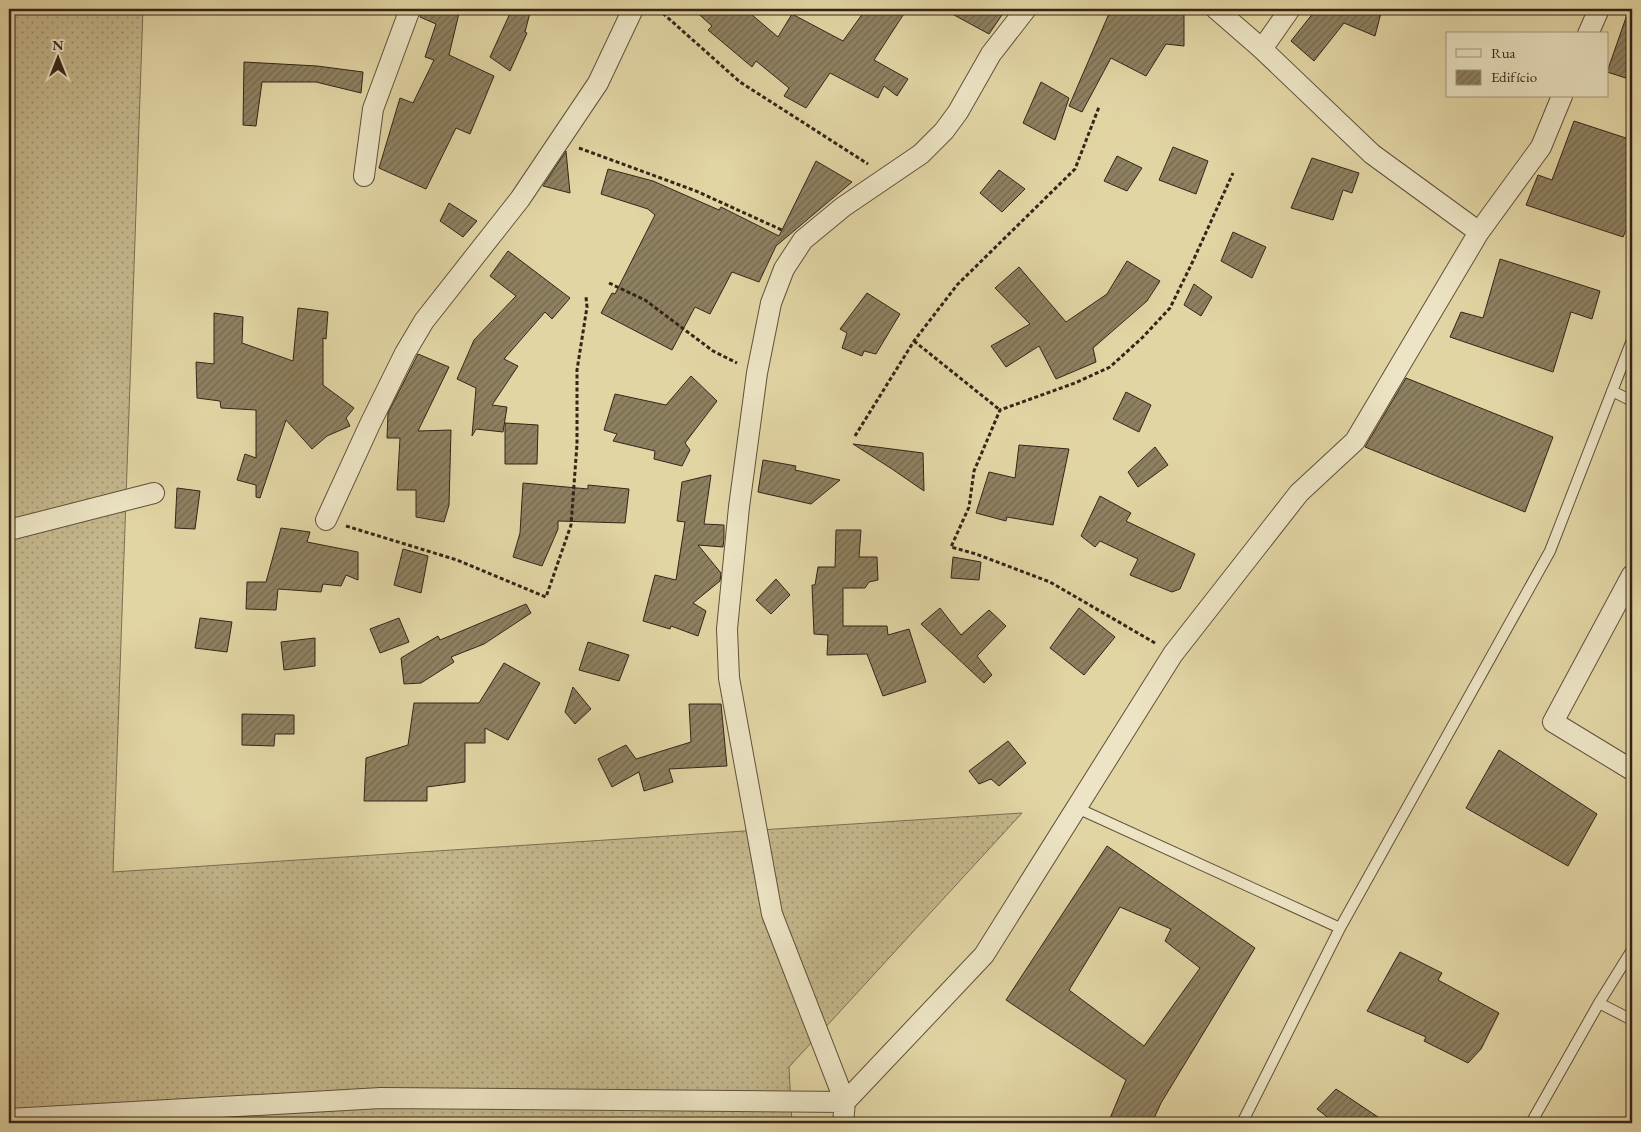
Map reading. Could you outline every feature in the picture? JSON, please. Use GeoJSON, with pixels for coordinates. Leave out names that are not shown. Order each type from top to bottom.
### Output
{"type":"FeatureCollection","features":[{"type":"Feature","properties":{"kind":"street"},"geometry":{"type":"LineString","coordinates":[[364,176],[373,109],[410,9]]}},
{"type":"Feature","properties":{"kind":"street"},"geometry":{"type":"LineString","coordinates":[[326,520],[396,371],[424,321],[520,199],[598,83],[634,9]]}},
{"type":"Feature","properties":{"kind":"street"},"geometry":{"type":"LineString","coordinates":[[843,1123],[845,1102],[772,914],[729,678],[727,629],[739,507],[758,373],[771,303],[784,269],[802,240],[843,207],[920,154],[944,130],[958,112],[991,54],[1026,9]]}},
{"type":"Feature","properties":{"kind":"street"},"geometry":{"type":"LineString","coordinates":[[1216,9],[1262,49],[1372,154],[1478,232]]}},
{"type":"Feature","properties":{"kind":"street"},"geometry":{"type":"LineString","coordinates":[[1262,49],[1290,9]]}},
{"type":"Feature","properties":{"kind":"street"},"geometry":{"type":"LineString","coordinates":[[1589,32],[1599,9]]}},
{"type":"Feature","properties":{"kind":"street"},"geometry":{"type":"LineString","coordinates":[[9,1119],[381,1098],[845,1102],[984,954],[1173,654],[1299,493],[1355,441],[1478,232],[1541,147],[1561,98]]}},
{"type":"Feature","properties":{"kind":"street"},"geometry":{"type":"LineString","coordinates":[[9,530],[154,493]]}},
{"type":"Feature","properties":{"kind":"street"},"geometry":{"type":"LineString","coordinates":[[1632,575],[1553,722],[1632,770]]}},
{"type":"Feature","properties":{"kind":"lane"},"geometry":{"type":"LineString","coordinates":[[1242,1123],[1340,928],[1550,551],[1632,340]]}},
{"type":"Feature","properties":{"kind":"lane"},"geometry":{"type":"LineString","coordinates":[[1612,391],[1632,401]]}},
{"type":"Feature","properties":{"kind":"lane"},"geometry":{"type":"LineString","coordinates":[[1077,808],[1340,928]]}},
{"type":"Feature","properties":{"kind":"lane"},"geometry":{"type":"LineString","coordinates":[[1531,1123],[1599,1003],[1632,950]]}},
{"type":"Feature","properties":{"kind":"lane"},"geometry":{"type":"LineString","coordinates":[[1599,1003],[1632,1020]]}},
{"type":"Feature","properties":{"kind":"path"},"geometry":{"type":"LineString","coordinates":[[658,9],[740,82],[887,176]]}},
{"type":"Feature","properties":{"kind":"path"},"geometry":{"type":"LineString","coordinates":[[855,436],[914,341],[957,285],[1075,169],[1099,107]]}},
{"type":"Feature","properties":{"kind":"path"},"geometry":{"type":"LineString","coordinates":[[559,141],[696,191],[802,240]]}},
{"type":"Feature","properties":{"kind":"path"},"geometry":{"type":"LineString","coordinates":[[1173,654],[1050,582],[976,554],[951,547],[969,507],[974,471],[1000,410],[1075,383],[1110,367],[1143,337],[1170,308],[1233,173]]}},
{"type":"Feature","properties":{"kind":"path"},"geometry":{"type":"LineString","coordinates":[[609,283],[645,300],[713,351],[758,373]]}},
{"type":"Feature","properties":{"kind":"path"},"geometry":{"type":"LineString","coordinates":[[326,520],[457,560],[546,597],[571,525],[577,444],[577,370],[587,307],[586,297]]}},
{"type":"Feature","properties":{"kind":"path"},"geometry":{"type":"LineString","coordinates":[[914,341],[1000,410]]}},
{"type":"Feature","properties":{"kind":"shaded area"},"geometry":{"type":"Polygon","coordinates":[[[9,9],[143,9],[113,872],[1022,813],[789,1067],[792,1123],[9,1123],[9,9]]]}},
{"type":"Feature","properties":{"kind":"building"},"geometry":{"type":"Polygon","coordinates":[[[422,9],[460,9],[449,55],[494,76],[470,134],[456,128],[426,189],[379,168],[400,98],[413,103],[434,60],[425,57],[436,24],[420,17],[422,9]]]}},
{"type":"Feature","properties":{"kind":"building"},"geometry":{"type":"Polygon","coordinates":[[[512,9],[531,9],[525,32],[527,33],[510,71],[490,57],[512,9]]]}},
{"type":"Feature","properties":{"kind":"building"},"geometry":{"type":"Polygon","coordinates":[[[693,9],[745,9],[778,37],[792,14],[843,41],[866,9],[907,9],[874,60],[908,79],[897,96],[884,86],[878,98],[830,73],[806,108],[784,96],[789,88],[756,61],[752,67],[708,30],[712,26],[693,9]]]}},
{"type":"Feature","properties":{"kind":"building"},"geometry":{"type":"Polygon","coordinates":[[[943,9],[1006,9],[989,34],[943,9]]]}},
{"type":"Feature","properties":{"kind":"building"},"geometry":{"type":"Polygon","coordinates":[[[1111,9],[1184,9],[1184,46],[1166,44],[1146,76],[1111,58],[1082,112],[1069,106],[1111,9]]]}},
{"type":"Feature","properties":{"kind":"building"},"geometry":{"type":"Polygon","coordinates":[[[1310,9],[1382,9],[1375,36],[1344,23],[1314,61],[1291,41],[1314,12],[1310,9]]]}},
{"type":"Feature","properties":{"kind":"building"},"geometry":{"type":"Polygon","coordinates":[[[1629,9],[1632,9],[1632,80],[1608,72],[1629,9]]]}},
{"type":"Feature","properties":{"kind":"building"},"geometry":{"type":"Polygon","coordinates":[[[244,62],[317,66],[363,72],[361,93],[316,82],[262,82],[256,126],[243,125],[244,62]]]}},
{"type":"Feature","properties":{"kind":"building"},"geometry":{"type":"Polygon","coordinates":[[[1041,82],[1069,98],[1055,140],[1023,123],[1041,82]]]}},
{"type":"Feature","properties":{"kind":"building"},"geometry":{"type":"Polygon","coordinates":[[[1574,121],[1632,140],[1632,217],[1623,237],[1526,205],[1538,175],[1552,180],[1574,121]]]}},
{"type":"Feature","properties":{"kind":"building"},"geometry":{"type":"Polygon","coordinates":[[[1173,147],[1208,161],[1196,194],[1159,180],[1173,147]]]}},
{"type":"Feature","properties":{"kind":"building"},"geometry":{"type":"Polygon","coordinates":[[[566,151],[570,193],[543,186],[566,151]]]}},
{"type":"Feature","properties":{"kind":"building"},"geometry":{"type":"Polygon","coordinates":[[[1117,156],[1142,168],[1127,191],[1104,181],[1117,156]]]}},
{"type":"Feature","properties":{"kind":"building"},"geometry":{"type":"Polygon","coordinates":[[[1312,158],[1359,173],[1352,193],[1343,190],[1333,220],[1291,208],[1312,158]]]}},
{"type":"Feature","properties":{"kind":"building"},"geometry":{"type":"Polygon","coordinates":[[[816,161],[852,182],[776,246],[759,282],[732,272],[710,314],[695,307],[672,350],[601,313],[612,293],[615,294],[655,215],[648,209],[601,194],[608,169],[653,181],[719,210],[721,207],[779,236],[816,161]]]}},
{"type":"Feature","properties":{"kind":"building"},"geometry":{"type":"Polygon","coordinates":[[[999,170],[1025,189],[1002,212],[980,193],[999,170]]]}},
{"type":"Feature","properties":{"kind":"building"},"geometry":{"type":"Polygon","coordinates":[[[449,203],[477,221],[463,237],[440,221],[449,203]]]}},
{"type":"Feature","properties":{"kind":"building"},"geometry":{"type":"Polygon","coordinates":[[[1233,232],[1266,247],[1252,278],[1221,261],[1233,232]]]}},
{"type":"Feature","properties":{"kind":"building"},"geometry":{"type":"Polygon","coordinates":[[[508,251],[570,298],[552,319],[545,312],[504,359],[518,366],[492,405],[507,407],[503,432],[476,429],[472,436],[476,388],[457,379],[474,340],[516,296],[490,276],[508,251]]]}},
{"type":"Feature","properties":{"kind":"building"},"geometry":{"type":"Polygon","coordinates":[[[1500,259],[1600,291],[1592,319],[1571,312],[1553,372],[1450,337],[1461,312],[1483,318],[1500,259]]]}},
{"type":"Feature","properties":{"kind":"building"},"geometry":{"type":"Polygon","coordinates":[[[1127,261],[1160,281],[1147,301],[1093,348],[1096,362],[1056,379],[1039,346],[1006,367],[991,346],[1030,324],[995,288],[1019,267],[1066,322],[1107,294],[1127,261]]]}},
{"type":"Feature","properties":{"kind":"building"},"geometry":{"type":"Polygon","coordinates":[[[1194,284],[1212,297],[1201,316],[1184,305],[1194,284]]]}},
{"type":"Feature","properties":{"kind":"building"},"geometry":{"type":"Polygon","coordinates":[[[867,293],[900,314],[876,354],[864,351],[862,356],[842,348],[847,333],[840,329],[867,293]]]}},
{"type":"Feature","properties":{"kind":"building"},"geometry":{"type":"Polygon","coordinates":[[[298,308],[328,312],[326,339],[323,338],[323,385],[354,408],[346,418],[350,426],[327,436],[312,449],[286,420],[260,498],[256,497],[256,485],[237,480],[245,454],[256,458],[256,410],[221,408],[220,401],[197,398],[196,362],[214,364],[214,313],[243,317],[242,343],[293,361],[298,308]]]}},
{"type":"Feature","properties":{"kind":"building"},"geometry":{"type":"Polygon","coordinates":[[[418,354],[449,367],[418,431],[451,430],[449,505],[444,522],[416,517],[416,490],[397,490],[400,438],[387,438],[388,413],[418,354]]]}},
{"type":"Feature","properties":{"kind":"building"},"geometry":{"type":"Polygon","coordinates":[[[691,376],[717,401],[685,443],[690,450],[682,466],[654,459],[655,451],[613,441],[617,434],[604,430],[615,394],[666,405],[691,376]]]}},
{"type":"Feature","properties":{"kind":"building"},"geometry":{"type":"Polygon","coordinates":[[[1406,378],[1553,437],[1525,512],[1365,447],[1406,378]]]}},
{"type":"Feature","properties":{"kind":"building"},"geometry":{"type":"Polygon","coordinates":[[[1126,392],[1151,405],[1139,432],[1113,419],[1126,392]]]}},
{"type":"Feature","properties":{"kind":"building"},"geometry":{"type":"Polygon","coordinates":[[[505,423],[538,425],[537,464],[505,464],[505,423]]]}},
{"type":"Feature","properties":{"kind":"building"},"geometry":{"type":"Polygon","coordinates":[[[853,444],[923,453],[924,491],[892,469],[853,444]]]}},
{"type":"Feature","properties":{"kind":"building"},"geometry":{"type":"Polygon","coordinates":[[[1019,445],[1069,449],[1053,525],[1007,517],[1006,521],[976,513],[989,472],[1015,478],[1019,445]]]}},
{"type":"Feature","properties":{"kind":"building"},"geometry":{"type":"Polygon","coordinates":[[[1155,447],[1168,465],[1138,487],[1128,472],[1155,447]]]}},
{"type":"Feature","properties":{"kind":"building"},"geometry":{"type":"Polygon","coordinates":[[[763,460],[796,466],[795,470],[840,480],[811,504],[758,492],[763,460]]]}},
{"type":"Feature","properties":{"kind":"building"},"geometry":{"type":"Polygon","coordinates":[[[711,475],[704,524],[724,525],[724,538],[723,547],[698,545],[721,573],[720,581],[693,603],[706,611],[698,636],[671,626],[670,629],[643,621],[655,575],[676,580],[685,522],[677,521],[682,482],[711,475]]]}},
{"type":"Feature","properties":{"kind":"building"},"geometry":{"type":"Polygon","coordinates":[[[523,483],[588,489],[588,485],[629,489],[625,523],[558,521],[558,529],[542,566],[513,557],[520,533],[523,483]]]}},
{"type":"Feature","properties":{"kind":"building"},"geometry":{"type":"Polygon","coordinates":[[[177,488],[200,491],[195,529],[175,528],[177,488]]]}},
{"type":"Feature","properties":{"kind":"building"},"geometry":{"type":"Polygon","coordinates":[[[1100,496],[1131,513],[1126,521],[1195,554],[1180,589],[1172,592],[1130,575],[1138,559],[1100,541],[1095,547],[1081,536],[1100,496]]]}},
{"type":"Feature","properties":{"kind":"building"},"geometry":{"type":"Polygon","coordinates":[[[281,528],[310,532],[307,542],[358,552],[358,580],[346,575],[341,586],[323,584],[321,592],[278,589],[276,610],[246,609],[247,582],[266,582],[281,528]]]}},
{"type":"Feature","properties":{"kind":"building"},"geometry":{"type":"Polygon","coordinates":[[[836,530],[861,530],[859,557],[877,557],[878,580],[869,582],[865,588],[843,588],[843,626],[887,626],[888,635],[909,629],[926,682],[883,696],[867,654],[827,655],[828,635],[814,634],[812,585],[815,585],[818,567],[835,567],[836,530]]]}},
{"type":"Feature","properties":{"kind":"building"},"geometry":{"type":"Polygon","coordinates":[[[403,549],[428,556],[421,593],[394,585],[403,549]]]}},
{"type":"Feature","properties":{"kind":"building"},"geometry":{"type":"Polygon","coordinates":[[[953,557],[981,562],[979,580],[951,578],[953,557]]]}},
{"type":"Feature","properties":{"kind":"building"},"geometry":{"type":"Polygon","coordinates":[[[776,579],[790,595],[771,614],[756,600],[776,579]]]}},
{"type":"Feature","properties":{"kind":"building"},"geometry":{"type":"Polygon","coordinates":[[[526,604],[531,613],[484,644],[451,657],[454,662],[421,683],[404,684],[401,658],[438,636],[440,640],[526,604]]]}},
{"type":"Feature","properties":{"kind":"building"},"geometry":{"type":"Polygon","coordinates":[[[940,608],[961,635],[989,610],[1006,626],[977,656],[992,675],[984,683],[921,624],[940,608]]]}},
{"type":"Feature","properties":{"kind":"building"},"geometry":{"type":"Polygon","coordinates":[[[1079,608],[1115,637],[1084,675],[1050,648],[1079,608]]]}},
{"type":"Feature","properties":{"kind":"building"},"geometry":{"type":"Polygon","coordinates":[[[200,618],[232,622],[227,652],[195,648],[200,618]]]}},
{"type":"Feature","properties":{"kind":"building"},"geometry":{"type":"Polygon","coordinates":[[[399,618],[409,642],[380,653],[370,629],[399,618]]]}},
{"type":"Feature","properties":{"kind":"building"},"geometry":{"type":"Polygon","coordinates":[[[315,638],[315,666],[284,670],[281,642],[315,638]]]}},
{"type":"Feature","properties":{"kind":"building"},"geometry":{"type":"Polygon","coordinates":[[[588,642],[629,655],[619,681],[579,670],[588,642]]]}},
{"type":"Feature","properties":{"kind":"building"},"geometry":{"type":"Polygon","coordinates":[[[504,663],[540,683],[508,740],[485,728],[485,743],[465,743],[465,782],[427,787],[427,801],[364,801],[366,758],[408,745],[414,703],[479,703],[504,663]]]}},
{"type":"Feature","properties":{"kind":"building"},"geometry":{"type":"Polygon","coordinates":[[[573,687],[591,709],[575,724],[565,712],[573,687]]]}},
{"type":"Feature","properties":{"kind":"building"},"geometry":{"type":"Polygon","coordinates":[[[689,704],[721,704],[727,766],[669,769],[673,782],[644,791],[639,772],[612,787],[598,759],[626,745],[636,759],[691,742],[689,704]]]}},
{"type":"Feature","properties":{"kind":"building"},"geometry":{"type":"Polygon","coordinates":[[[242,714],[294,715],[294,734],[275,734],[274,746],[242,745],[242,714]]]}},
{"type":"Feature","properties":{"kind":"building"},"geometry":{"type":"Polygon","coordinates":[[[1008,741],[1026,763],[999,786],[991,779],[979,784],[969,771],[1008,741]]]}},
{"type":"Feature","properties":{"kind":"building"},"geometry":{"type":"Polygon","coordinates":[[[1499,750],[1597,814],[1568,866],[1466,808],[1499,750]]]}},
{"type":"Feature","properties":{"kind":"building"},"geometry":{"type":"Polygon","coordinates":[[[1107,846],[1255,948],[1161,1103],[1152,1123],[1108,1123],[1126,1080],[1006,1000],[1107,846]],[[1120,907],[1069,990],[1144,1046],[1200,968],[1165,941],[1171,929],[1120,907]]]}},
{"type":"Feature","properties":{"kind":"building"},"geometry":{"type":"Polygon","coordinates":[[[1400,952],[1442,973],[1438,980],[1499,1013],[1481,1049],[1468,1063],[1424,1041],[1426,1037],[1367,1011],[1400,952]]]}},
{"type":"Feature","properties":{"kind":"building"},"geometry":{"type":"Polygon","coordinates":[[[1336,1089],[1387,1123],[1335,1123],[1317,1109],[1336,1089]]]}}]}
